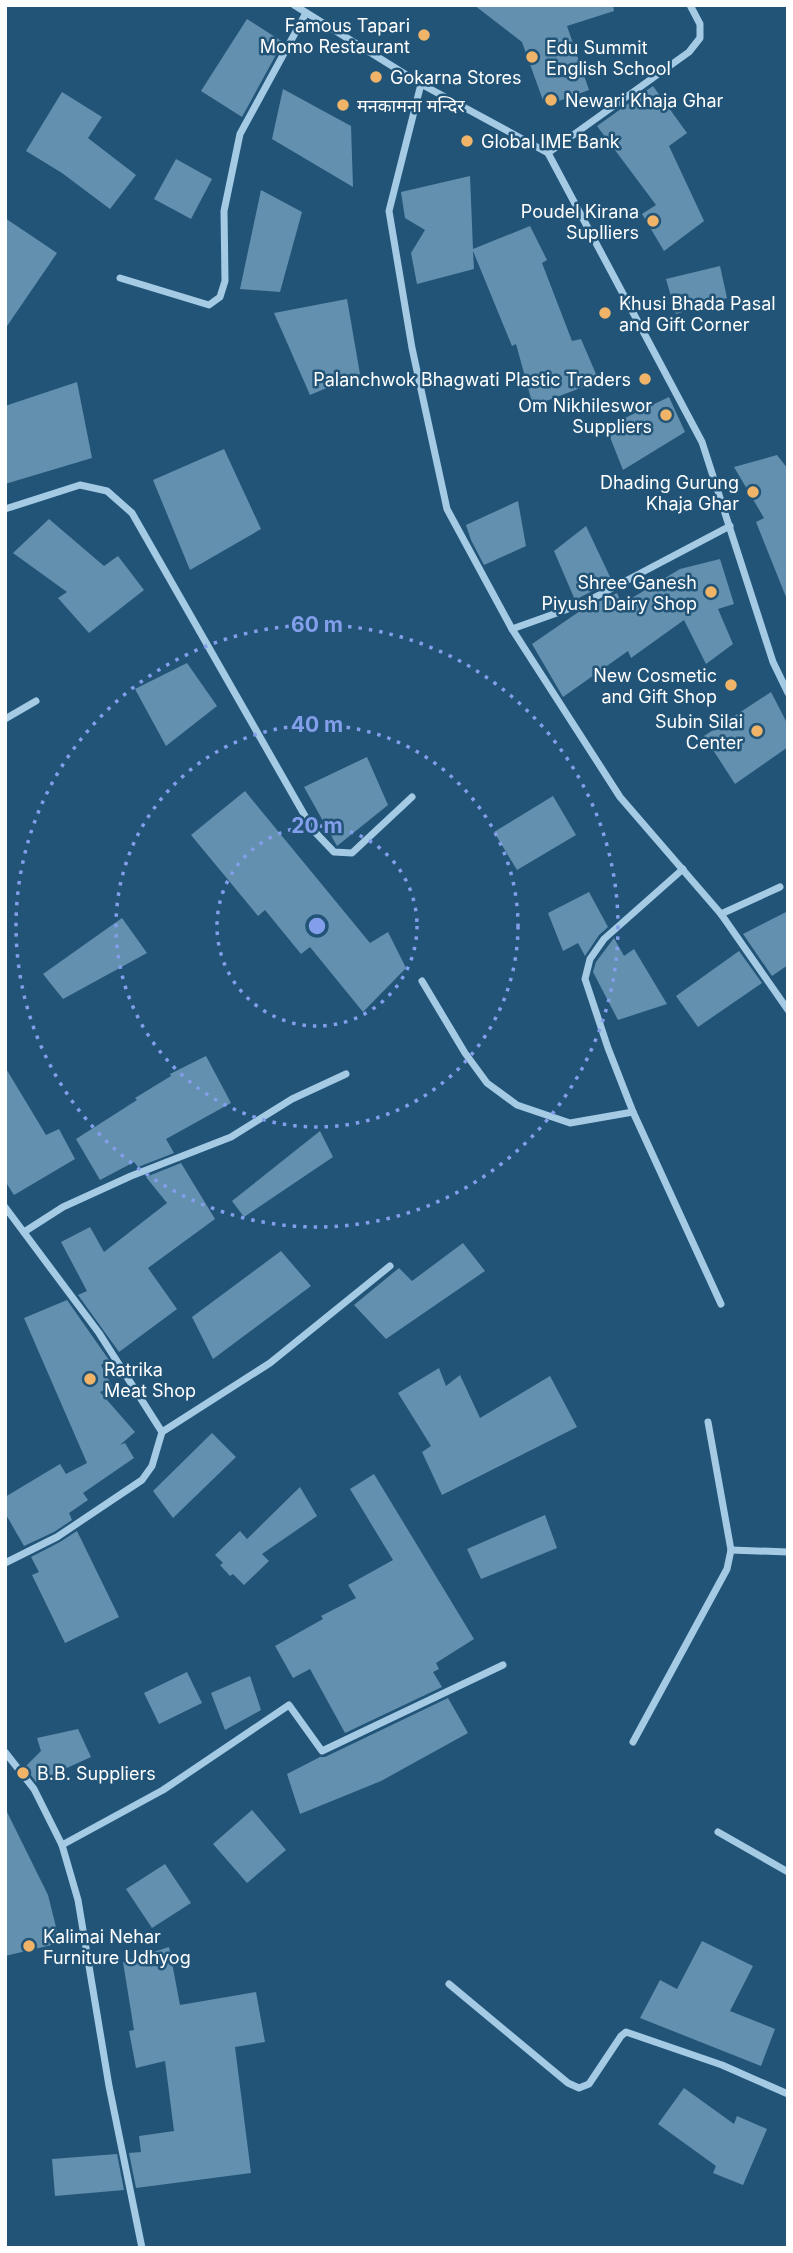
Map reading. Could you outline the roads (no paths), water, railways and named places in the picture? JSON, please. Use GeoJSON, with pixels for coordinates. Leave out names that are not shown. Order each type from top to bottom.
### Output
{"type":"FeatureCollection","features":[{"type":"Feature","properties":{"kind":"street"},"geometry":{"type":"LineString","coordinates":[[294,5],[421,84],[548,153],[702,443],[774,662],[788,693]]}},
{"type":"Feature","properties":{"kind":"street"},"geometry":{"type":"LineString","coordinates":[[548,153],[689,52],[700,38],[700,24],[691,5]]}},
{"type":"Feature","properties":{"kind":"street"},"geometry":{"type":"LineString","coordinates":[[120,278],[209,305],[220,297],[225,281],[224,211],[240,134],[306,13]]}},
{"type":"Feature","properties":{"kind":"street"},"geometry":{"type":"LineString","coordinates":[[421,84],[389,211],[412,348],[447,509],[512,629],[620,797],[721,914],[788,1010]]}},
{"type":"Feature","properties":{"kind":"street"},"geometry":{"type":"LineString","coordinates":[[5,509],[80,485],[107,491],[132,513],[313,830],[334,852],[352,853],[412,797]]}},
{"type":"Feature","properties":{"kind":"street"},"geometry":{"type":"LineString","coordinates":[[512,629],[582,604],[730,526]]}},
{"type":"Feature","properties":{"kind":"street"},"geometry":{"type":"LineString","coordinates":[[5,719],[36,701]]}},
{"type":"Feature","properties":{"kind":"street"},"geometry":{"type":"LineString","coordinates":[[683,869],[604,939],[590,959],[585,979],[633,1112],[721,1304]]}},
{"type":"Feature","properties":{"kind":"street"},"geometry":{"type":"LineString","coordinates":[[721,914],[780,887]]}},
{"type":"Feature","properties":{"kind":"street"},"geometry":{"type":"LineString","coordinates":[[422,981],[465,1053],[487,1083],[517,1105],[570,1123],[633,1112]]}},
{"type":"Feature","properties":{"kind":"street"},"geometry":{"type":"LineString","coordinates":[[24,1232],[63,1207],[131,1176],[232,1136],[292,1099],[346,1074]]}},
{"type":"Feature","properties":{"kind":"street"},"geometry":{"type":"LineString","coordinates":[[5,1207],[99,1333],[162,1432]]}},
{"type":"Feature","properties":{"kind":"street"},"geometry":{"type":"LineString","coordinates":[[5,1563],[57,1537],[142,1480],[152,1466],[162,1432],[270,1363],[390,1266]]}},
{"type":"Feature","properties":{"kind":"street"},"geometry":{"type":"LineString","coordinates":[[633,1741],[727,1569],[731,1550],[708,1422]]}},
{"type":"Feature","properties":{"kind":"street"},"geometry":{"type":"LineString","coordinates":[[731,1550],[788,1552]]}},
{"type":"Feature","properties":{"kind":"street"},"geometry":{"type":"LineString","coordinates":[[62,1844],[163,1790],[289,1705],[322,1751],[503,1665]]}},
{"type":"Feature","properties":{"kind":"street"},"geometry":{"type":"LineString","coordinates":[[5,1752],[34,1789],[62,1844],[78,1900],[109,2086],[142,2248]]}},
{"type":"Feature","properties":{"kind":"street"},"geometry":{"type":"LineString","coordinates":[[718,1832],[788,1872]]}},
{"type":"Feature","properties":{"kind":"street"},"geometry":{"type":"LineString","coordinates":[[449,1984],[568,2083],[579,2088],[589,2084],[626,2032],[722,2065],[788,2094]]}},
{"type":"Feature","properties":{"kind":"place","name":"Famous Tapari Momo Restaurant"},"geometry":{"type":"Point","coordinates":[424,35]}},
{"type":"Feature","properties":{"kind":"place","name":"Edu Summit English School"},"geometry":{"type":"Point","coordinates":[532,57]}},
{"type":"Feature","properties":{"kind":"place","name":"Gokarna Stores"},"geometry":{"type":"Point","coordinates":[376,77]}},
{"type":"Feature","properties":{"kind":"place","name":"Newari Khaja Ghar"},"geometry":{"type":"Point","coordinates":[551,100]}},
{"type":"Feature","properties":{"kind":"place","name":"मनकामना मन्दिर"},"geometry":{"type":"Point","coordinates":[343,105]}},
{"type":"Feature","properties":{"kind":"place","name":"Global IME Bank"},"geometry":{"type":"Point","coordinates":[467,141]}},
{"type":"Feature","properties":{"kind":"place","name":"Poudel Kirana Suplliers"},"geometry":{"type":"Point","coordinates":[653,221]}},
{"type":"Feature","properties":{"kind":"place","name":"Khusi Bhada Pasal and Gift Corner"},"geometry":{"type":"Point","coordinates":[605,313]}},
{"type":"Feature","properties":{"kind":"place","name":"Palanchwok Bhagwati Plastic Traders"},"geometry":{"type":"Point","coordinates":[645,379]}},
{"type":"Feature","properties":{"kind":"place","name":"Om Nikhileswor Suppliers"},"geometry":{"type":"Point","coordinates":[666,415]}},
{"type":"Feature","properties":{"kind":"place","name":"Dhading Gurung Khaja Ghar"},"geometry":{"type":"Point","coordinates":[753,492]}},
{"type":"Feature","properties":{"kind":"place","name":"Shree Ganesh Piyush Dairy Shop"},"geometry":{"type":"Point","coordinates":[711,592]}},
{"type":"Feature","properties":{"kind":"place","name":"New Cosmetic and Gift Shop"},"geometry":{"type":"Point","coordinates":[731,685]}},
{"type":"Feature","properties":{"kind":"place","name":"Subin Silai Center"},"geometry":{"type":"Point","coordinates":[757,731]}},
{"type":"Feature","properties":{"kind":"place","name":"Ratrika Meat Shop"},"geometry":{"type":"Point","coordinates":[90,1379]}},
{"type":"Feature","properties":{"kind":"place","name":"B.B. Suppliers"},"geometry":{"type":"Point","coordinates":[23,1773]}},
{"type":"Feature","properties":{"kind":"place","name":"Kalimai Nehar Furniture Udhyog"},"geometry":{"type":"Point","coordinates":[29,1946]}}]}
